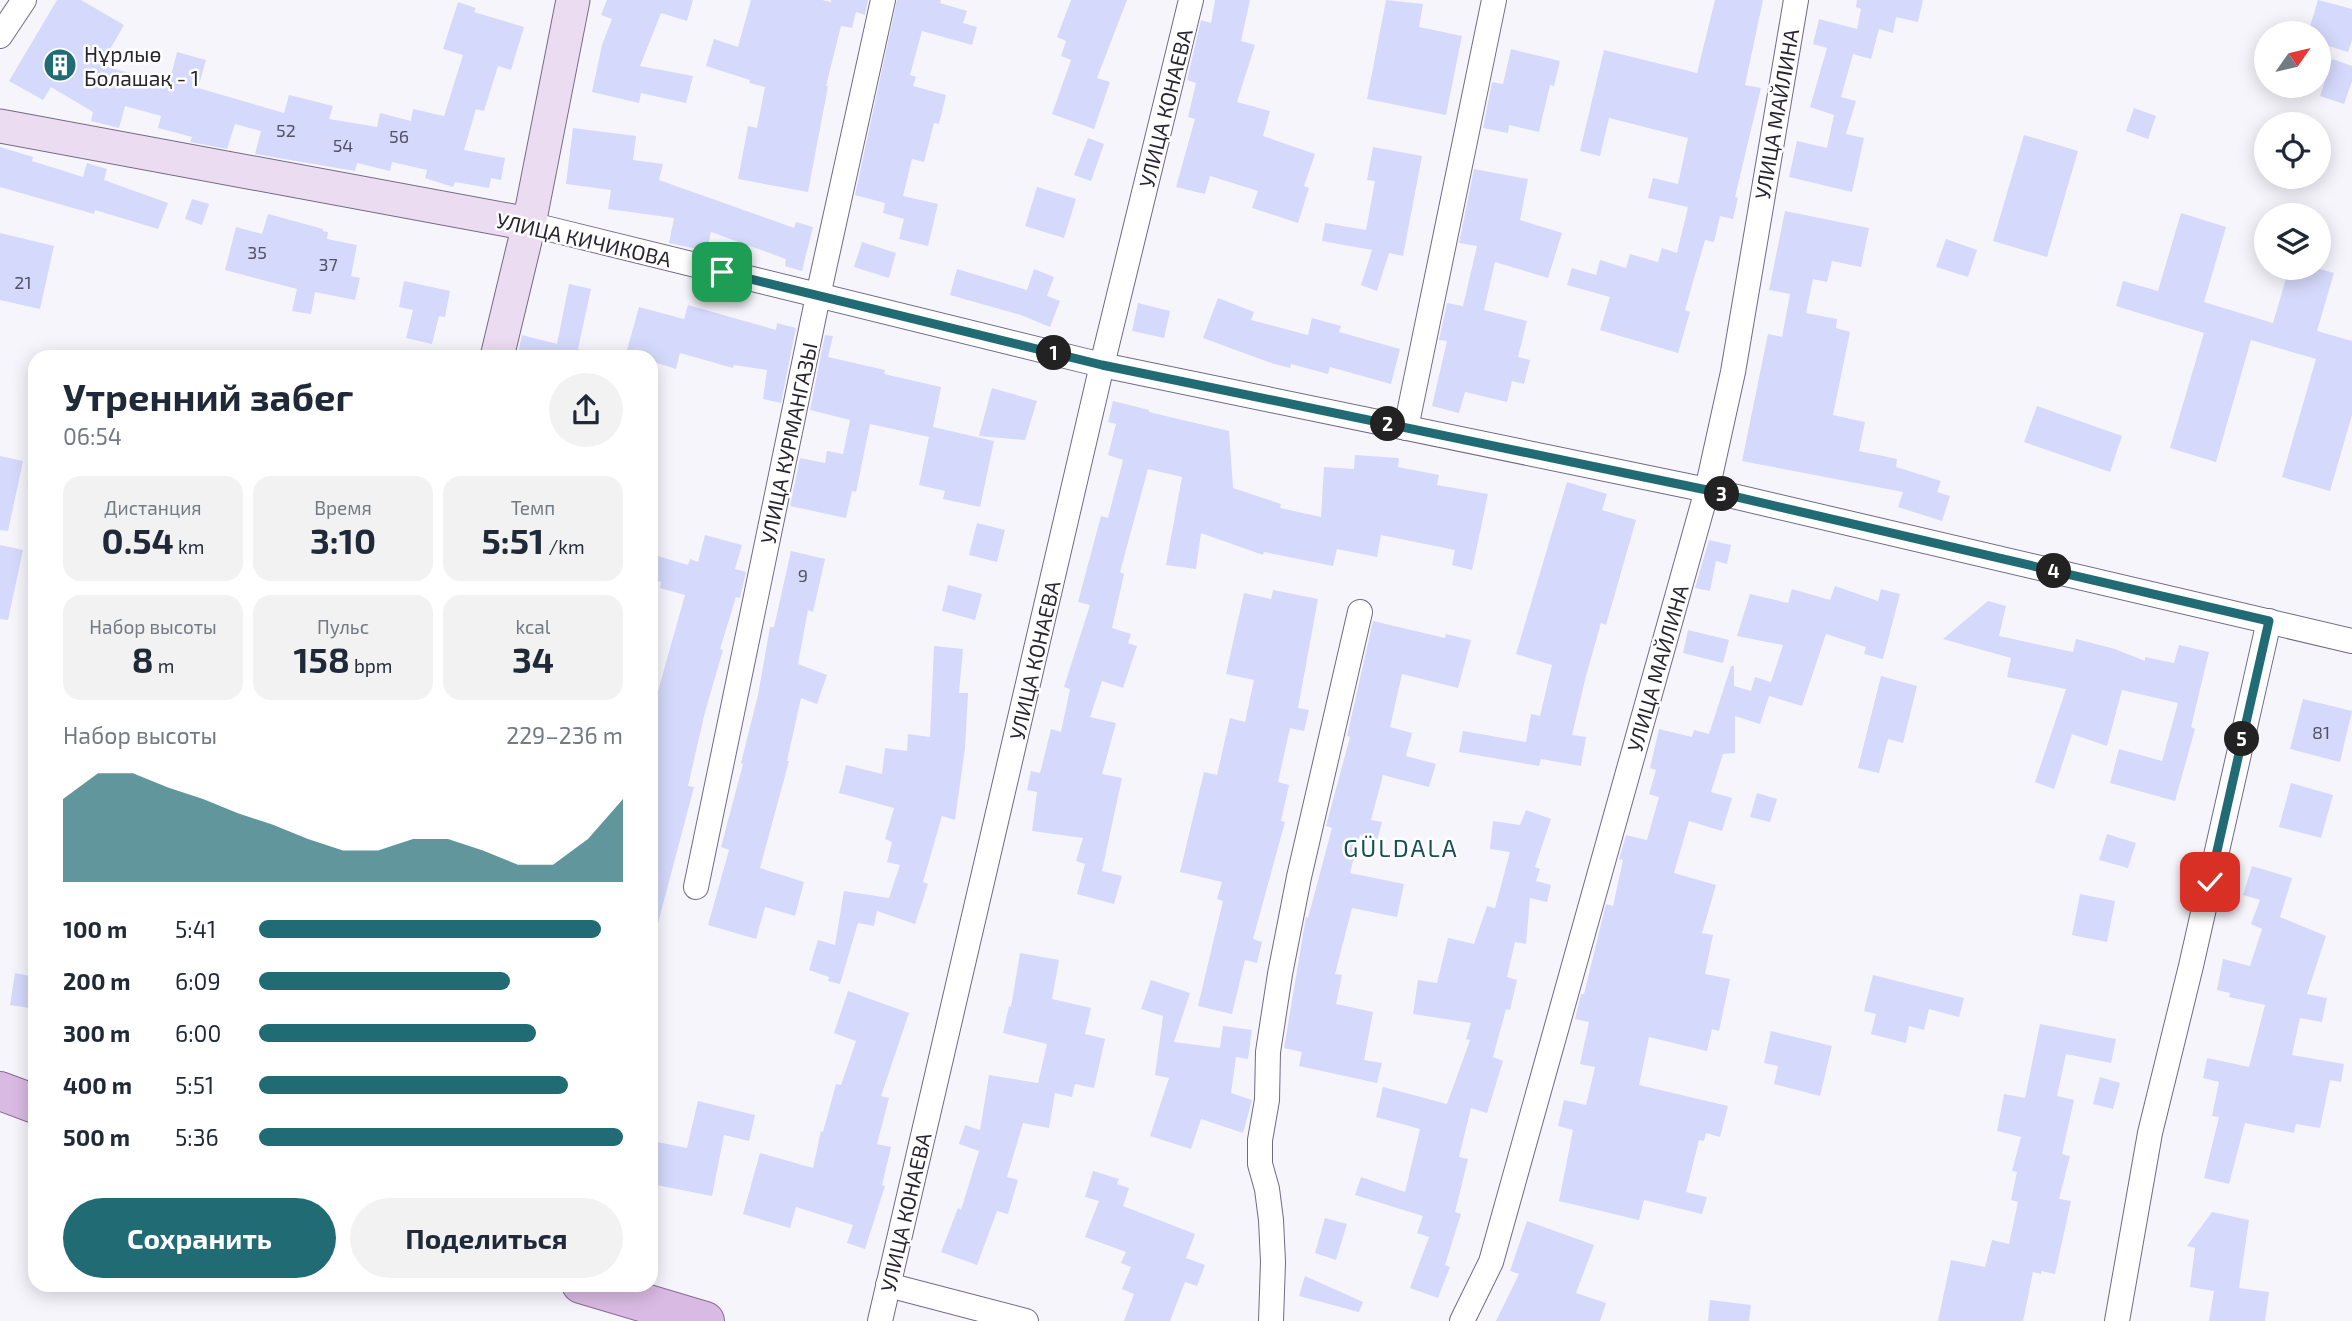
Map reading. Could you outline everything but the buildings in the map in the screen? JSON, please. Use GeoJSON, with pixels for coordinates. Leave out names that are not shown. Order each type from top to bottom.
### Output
{"type":"FeatureCollection","features":[{"type":"Feature","properties":{"kind":"main road"},"geometry":{"type":"LineString","coordinates":[[0,1091],[28,1101]]}},
{"type":"Feature","properties":{"kind":"main road"},"geometry":{"type":"LineString","coordinates":[[609,1292],[705,1321]]}},
{"type":"Feature","properties":{"kind":"street"},"geometry":{"type":"LineString","coordinates":[[0,36],[23,0]]}},
{"type":"Feature","properties":{"kind":"street"},"geometry":{"type":"LineString","coordinates":[[499,350],[529,224],[573,0]]}},
{"type":"Feature","properties":{"kind":"street","name":"УЛИЦА КУРМАНГАЗЫ"},"geometry":{"type":"LineString","coordinates":[[696,887],[818,296],[883,0]]}},
{"type":"Feature","properties":{"kind":"street","name":"УЛИЦА КОНАЕВА"},"geometry":{"type":"LineString","coordinates":[[880,1321],[1102,365],[1191,0]]}},
{"type":"Feature","properties":{"kind":"street"},"geometry":{"type":"LineString","coordinates":[[1406,428],[1494,0]]}},
{"type":"Feature","properties":{"kind":"street","name":"УЛИЦА МАЙЛИНА"},"geometry":{"type":"LineString","coordinates":[[1462,1321],[1491,1262],[1707,490],[1733,372],[1796,0]]}},
{"type":"Feature","properties":{"kind":"street","name":"УЛИЦА КИЧИКОВА"},"geometry":{"type":"LineString","coordinates":[[0,126],[529,224],[1102,365],[1707,490],[2352,641]]}},
{"type":"Feature","properties":{"kind":"street"},"geometry":{"type":"LineString","coordinates":[[1271,1321],[1273,1262],[1267,1189],[1260,1164],[1269,1052],[1280,974],[1299,877],[1360,612]]}},
{"type":"Feature","properties":{"kind":"street"},"geometry":{"type":"LineString","coordinates":[[2117,1321],[2150,1133],[2191,966],[2269,621]]}},
{"type":"Feature","properties":{"kind":"street"},"geometry":{"type":"LineString","coordinates":[[888,1285],[1026,1321]]}},
{"type":"Feature","properties":{"kind":"place","name":"Нұрлыө Болашақ - 1"},"geometry":{"type":"Point","coordinates":[60,65]}},
{"type":"Feature","properties":{"kind":"district","name":"GÜLDALA"},"geometry":{"type":"Point","coordinates":[1401,847]}},
{"type":"Feature","properties":{"kind":"route"},"geometry":{"type":"LineString","coordinates":[[722,272],[1102,365],[1707,490],[2269,621],[2210,882]]}}]}
